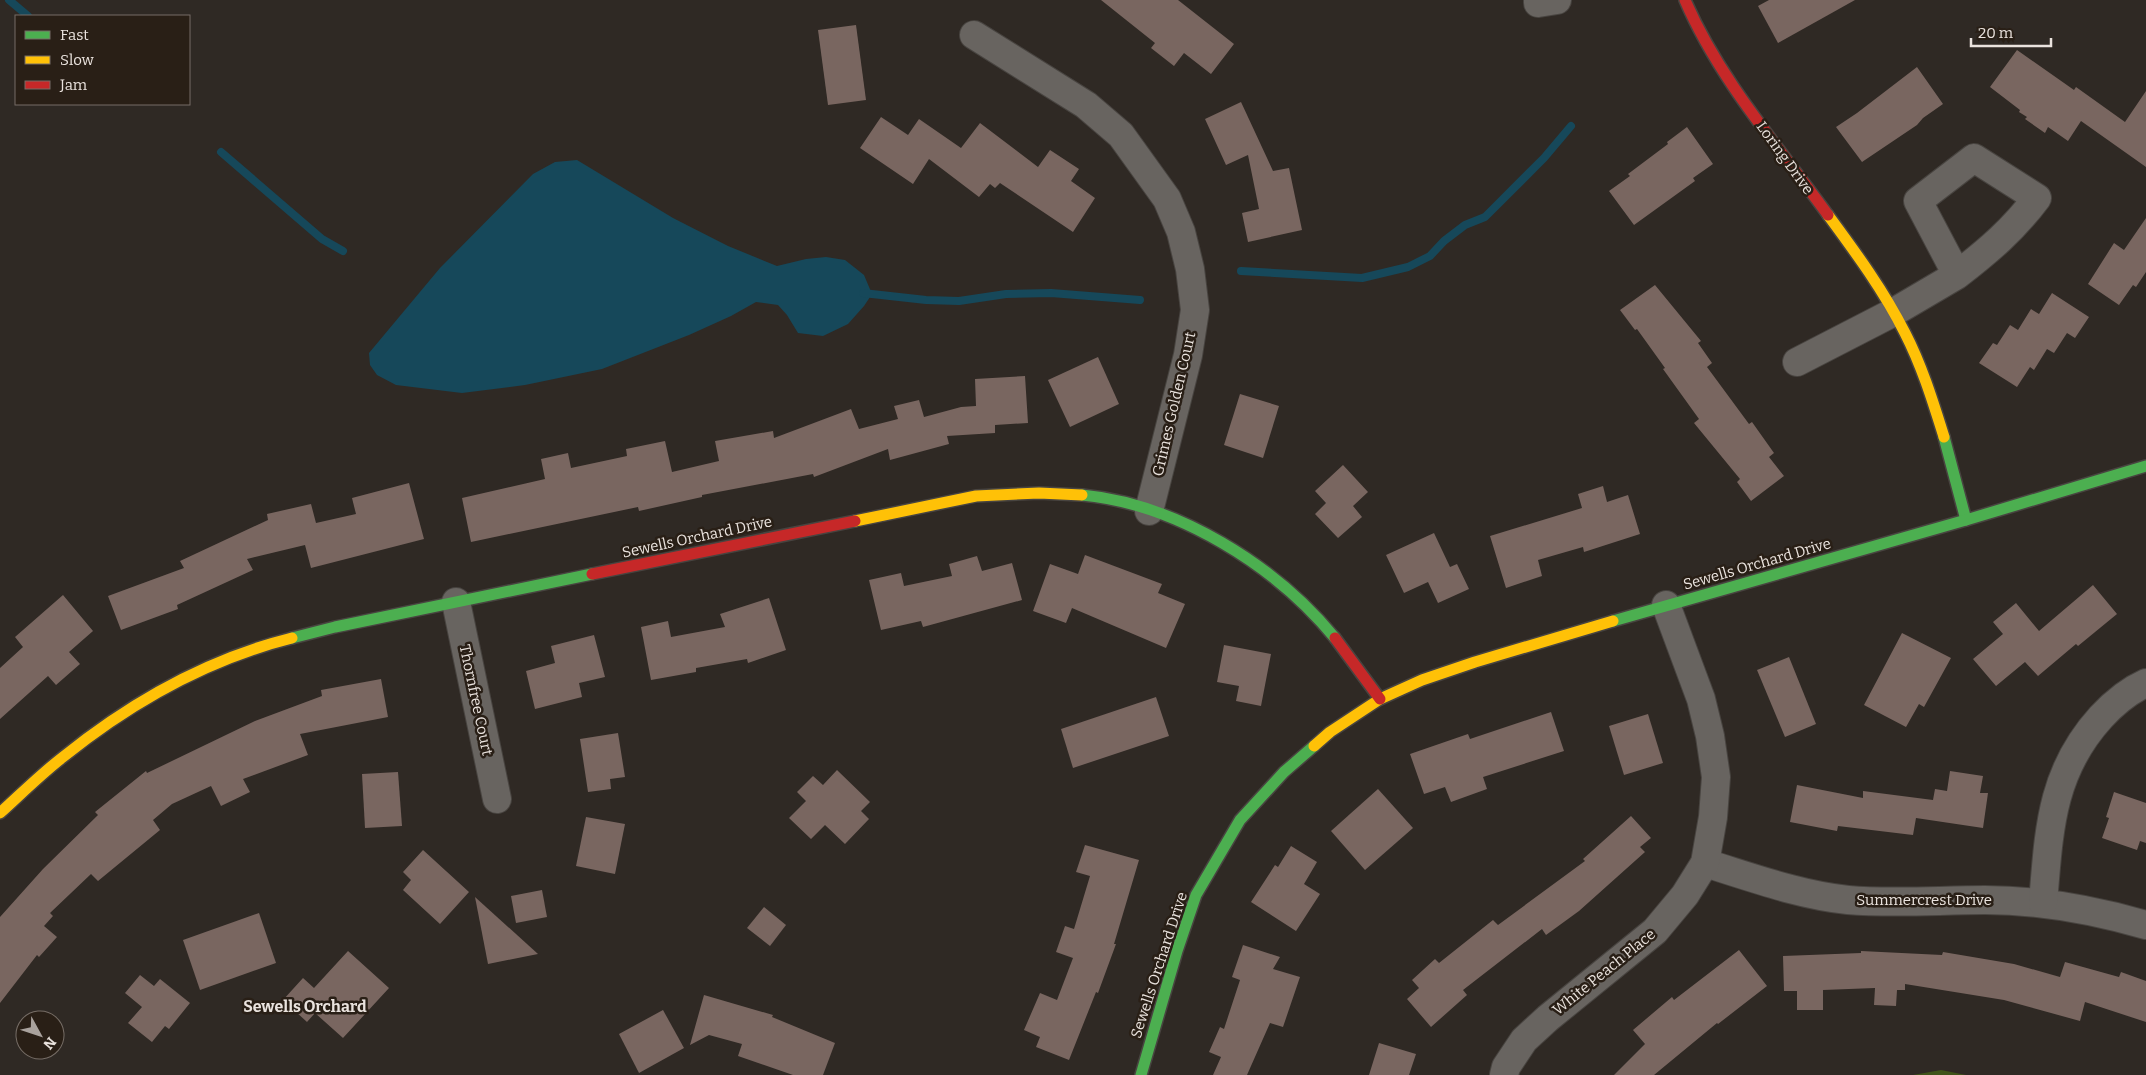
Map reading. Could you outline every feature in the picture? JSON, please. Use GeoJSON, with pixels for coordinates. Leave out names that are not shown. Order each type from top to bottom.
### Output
{"type":"FeatureCollection","features":[{"type":"Feature","properties":{"kind":"street"},"geometry":{"type":"LineString","coordinates":[[1538,0],[1538,3],[1557,0]]}},
{"type":"Feature","properties":{"kind":"street","name":"Loring Drive"},"geometry":{"type":"LineString","coordinates":[[1685,0],[1692,18],[1722,70],[1856,255],[1894,312],[1913,353],[1938,417],[1966,520]]}},
{"type":"Feature","properties":{"kind":"street","name":"Grimes Golden Court"},"geometry":{"type":"LineString","coordinates":[[974,35],[1086,105],[1121,135],[1167,199],[1181,232],[1190,269],[1195,310],[1188,355],[1149,511]]}},
{"type":"Feature","properties":{"kind":"street"},"geometry":{"type":"LineString","coordinates":[[1798,362],[1894,312],[1957,275]]}},
{"type":"Feature","properties":{"kind":"street","name":"Sewells Orchard Drive"},"geometry":{"type":"LineString","coordinates":[[1141,1075],[1177,951],[1196,895],[1240,820],[1284,772],[1330,732],[1380,699],[1422,680],[1475,662],[2146,466]]}},
{"type":"Feature","properties":{"kind":"street","name":"Sewells Orchard Drive"},"geometry":{"type":"LineString","coordinates":[[0,813],[62,757],[120,714],[192,674],[264,645],[336,627],[976,496],[1069,494],[1101,498],[1149,511],[1197,530],[1245,556],[1283,585],[1328,629],[1380,699]]}},
{"type":"Feature","properties":{"kind":"street","name":"Thornfree Court"},"geometry":{"type":"LineString","coordinates":[[456,602],[497,798]]}},
{"type":"Feature","properties":{"kind":"street","name":"White Peach Place"},"geometry":{"type":"LineString","coordinates":[[1504,1075],[1506,1067],[1524,1040],[1548,1018],[1656,931],[1685,895],[1704,863],[1713,817],[1716,777],[1710,736],[1701,699],[1666,606]]}},
{"type":"Feature","properties":{"kind":"street"},"geometry":{"type":"LineString","coordinates":[[2042,903],[2050,821],[2060,786],[2073,754],[2090,730],[2113,704],[2146,682]]}},
{"type":"Feature","properties":{"kind":"street","name":"Summercrest Drive"},"geometry":{"type":"LineString","coordinates":[[1704,863],[1803,892],[1847,900],[1896,902],[1986,900],[2042,903],[2146,925]]}},
{"type":"Feature","properties":{"kind":"green space"},"geometry":{"type":"Polygon","coordinates":[[[1941,1070],[1966,1075],[1913,1075],[1941,1070]]]}},
{"type":"Feature","properties":{"kind":"water"},"geometry":{"type":"Polygon","coordinates":[[[577,160],[673,218],[728,246],[777,266],[806,259],[826,257],[845,260],[864,275],[872,294],[848,324],[823,336],[798,333],[787,315],[778,305],[756,302],[731,316],[689,335],[602,369],[525,385],[462,393],[396,385],[377,375],[370,365],[369,353],[440,268],[533,174],[555,162],[577,160]]]}},
{"type":"Feature","properties":{"kind":"building"},"geometry":{"type":"Polygon","coordinates":[[[1101,0],[1178,0],[1234,44],[1211,74],[1184,53],[1174,66],[1151,48],[1155,43],[1101,0]]]}},
{"type":"Feature","properties":{"kind":"building"},"geometry":{"type":"Polygon","coordinates":[[[1769,0],[1855,0],[1778,43],[1758,6],[1769,0]]]}},
{"type":"Feature","properties":{"kind":"building"},"geometry":{"type":"Polygon","coordinates":[[[856,25],[866,100],[828,105],[818,30],[856,25]]]}},
{"type":"Feature","properties":{"kind":"building"},"geometry":{"type":"Polygon","coordinates":[[[2017,50],[2074,90],[2076,87],[2125,122],[2146,91],[2146,167],[2081,121],[2068,141],[2048,127],[2045,133],[2025,119],[2027,117],[2019,112],[2020,110],[1990,87],[2017,50]]]}},
{"type":"Feature","properties":{"kind":"building"},"geometry":{"type":"Polygon","coordinates":[[[1917,67],[1943,104],[1923,118],[1917,125],[1862,162],[1836,127],[1917,67]]]}},
{"type":"Feature","properties":{"kind":"building"},"geometry":{"type":"Polygon","coordinates":[[[1241,102],[1273,171],[1289,168],[1302,230],[1248,242],[1242,213],[1259,209],[1248,155],[1226,165],[1205,119],[1241,102]]]}},
{"type":"Feature","properties":{"kind":"building"},"geometry":{"type":"Polygon","coordinates":[[[881,117],[908,135],[919,119],[961,148],[980,123],[1038,167],[1050,150],[1079,169],[1071,181],[1095,198],[1073,232],[1000,183],[995,188],[990,184],[979,197],[929,159],[913,184],[860,148],[881,117]]]}},
{"type":"Feature","properties":{"kind":"building"},"geometry":{"type":"Polygon","coordinates":[[[1687,127],[1713,164],[1693,178],[1695,181],[1634,225],[1609,191],[1630,176],[1628,174],[1687,127]]]}},
{"type":"Feature","properties":{"kind":"building"},"geometry":{"type":"Polygon","coordinates":[[[2146,218],[2146,272],[2136,287],[2133,285],[2119,305],[2088,284],[2114,243],[2124,250],[2146,218]]]}},
{"type":"Feature","properties":{"kind":"building"},"geometry":{"type":"Polygon","coordinates":[[[1655,285],[1701,341],[1698,343],[1712,363],[1707,367],[1749,424],[1752,422],[1774,453],[1769,457],[1784,476],[1751,501],[1737,482],[1740,479],[1694,423],[1699,419],[1663,369],[1665,368],[1637,329],[1635,330],[1620,310],[1655,285]]]}},
{"type":"Feature","properties":{"kind":"building"},"geometry":{"type":"Polygon","coordinates":[[[2052,293],[2089,317],[2075,338],[2067,333],[2054,353],[2047,349],[2034,370],[2030,367],[2017,387],[1979,363],[1993,343],[1997,345],[2010,325],[2018,330],[2031,309],[2039,314],[2052,293]]]}},
{"type":"Feature","properties":{"kind":"building"},"geometry":{"type":"Polygon","coordinates":[[[1098,357],[1119,404],[1070,427],[1048,380],[1098,357]]]}},
{"type":"Feature","properties":{"kind":"building"},"geometry":{"type":"Polygon","coordinates":[[[1025,376],[1028,423],[995,425],[995,433],[947,436],[949,444],[890,460],[888,449],[814,477],[813,474],[702,495],[702,497],[639,511],[638,507],[471,542],[462,498],[545,479],[541,459],[568,453],[571,468],[627,456],[626,449],[665,441],[672,472],[719,461],[715,441],[773,431],[774,438],[851,409],[859,429],[898,419],[894,406],[919,400],[924,417],[961,407],[976,406],[975,379],[1025,376]]]}},
{"type":"Feature","properties":{"kind":"building"},"geometry":{"type":"Polygon","coordinates":[[[1240,394],[1279,406],[1263,458],[1224,445],[1240,394]]]}},
{"type":"Feature","properties":{"kind":"building"},"geometry":{"type":"Polygon","coordinates":[[[1343,465],[1368,492],[1353,506],[1362,517],[1338,538],[1315,514],[1326,503],[1315,491],[1343,465]]]}},
{"type":"Feature","properties":{"kind":"building"},"geometry":{"type":"Polygon","coordinates":[[[409,483],[424,539],[311,568],[305,545],[247,559],[253,570],[177,605],[178,609],[121,630],[108,596],[184,568],[180,561],[268,520],[267,514],[311,504],[316,523],[356,514],[352,498],[409,483]]]}},
{"type":"Feature","properties":{"kind":"building"},"geometry":{"type":"Polygon","coordinates":[[[1603,486],[1607,502],[1628,495],[1640,534],[1584,552],[1583,547],[1538,560],[1542,576],[1506,588],[1490,536],[1582,508],[1578,494],[1603,486]]]}},
{"type":"Feature","properties":{"kind":"building"},"geometry":{"type":"Polygon","coordinates":[[[1434,533],[1450,567],[1457,564],[1469,589],[1438,603],[1428,582],[1404,593],[1386,555],[1434,533]]]}},
{"type":"Feature","properties":{"kind":"building"},"geometry":{"type":"Polygon","coordinates":[[[1085,555],[1162,584],[1158,593],[1185,604],[1166,648],[1072,608],[1066,623],[1033,611],[1050,564],[1078,574],[1085,555]]]}},
{"type":"Feature","properties":{"kind":"building"},"geometry":{"type":"Polygon","coordinates":[[[977,556],[982,571],[1012,563],[1022,600],[923,627],[921,621],[881,630],[869,580],[901,573],[904,586],[952,576],[949,564],[977,556]]]}},
{"type":"Feature","properties":{"kind":"building"},"geometry":{"type":"Polygon","coordinates":[[[2093,585],[2117,614],[2078,646],[2076,644],[2038,676],[2025,662],[1996,686],[1973,659],[2003,634],[1993,622],[2016,603],[2039,631],[2093,585]]]}},
{"type":"Feature","properties":{"kind":"building"},"geometry":{"type":"Polygon","coordinates":[[[63,595],[93,631],[69,652],[80,664],[56,685],[48,676],[0,719],[0,668],[23,647],[15,637],[63,595]]]}},
{"type":"Feature","properties":{"kind":"building"},"geometry":{"type":"Polygon","coordinates":[[[769,598],[786,650],[748,663],[747,659],[696,668],[696,672],[651,680],[641,627],[668,621],[671,637],[725,627],[720,614],[769,598]]]}},
{"type":"Feature","properties":{"kind":"building"},"geometry":{"type":"Polygon","coordinates":[[[1902,633],[1951,658],[1924,707],[1919,704],[1906,727],[1864,705],[1902,633]]]}},
{"type":"Feature","properties":{"kind":"building"},"geometry":{"type":"Polygon","coordinates":[[[594,635],[605,677],[579,683],[582,697],[535,709],[526,671],[555,663],[551,646],[594,635]]]}},
{"type":"Feature","properties":{"kind":"building"},"geometry":{"type":"Polygon","coordinates":[[[1224,645],[1271,654],[1261,706],[1236,701],[1239,686],[1217,682],[1224,645]]]}},
{"type":"Feature","properties":{"kind":"building"},"geometry":{"type":"Polygon","coordinates":[[[1789,657],[1816,724],[1785,737],[1757,670],[1789,657]]]}},
{"type":"Feature","properties":{"kind":"building"},"geometry":{"type":"Polygon","coordinates":[[[381,679],[388,717],[300,734],[308,755],[243,779],[250,792],[221,806],[211,786],[172,804],[153,820],[160,830],[98,881],[91,874],[50,913],[53,916],[44,926],[57,937],[39,957],[37,955],[0,1003],[0,917],[43,869],[98,815],[95,812],[146,771],[147,773],[255,721],[322,696],[321,690],[381,679]]]}},
{"type":"Feature","properties":{"kind":"building"},"geometry":{"type":"Polygon","coordinates":[[[1156,697],[1169,736],[1073,768],[1061,729],[1156,697]]]}},
{"type":"Feature","properties":{"kind":"building"},"geometry":{"type":"Polygon","coordinates":[[[1551,712],[1564,751],[1483,777],[1487,789],[1451,802],[1445,787],[1424,794],[1410,754],[1468,734],[1470,739],[1551,712]]]}},
{"type":"Feature","properties":{"kind":"building"},"geometry":{"type":"Polygon","coordinates":[[[1648,714],[1663,763],[1624,775],[1609,726],[1648,714]]]}},
{"type":"Feature","properties":{"kind":"building"},"geometry":{"type":"Polygon","coordinates":[[[618,733],[625,777],[610,779],[611,789],[588,792],[580,739],[618,733]]]}},
{"type":"Feature","properties":{"kind":"building"},"geometry":{"type":"Polygon","coordinates":[[[837,770],[870,802],[861,811],[869,819],[845,844],[825,825],[811,839],[789,818],[806,801],[797,792],[813,776],[823,785],[837,770]]]}},
{"type":"Feature","properties":{"kind":"building"},"geometry":{"type":"Polygon","coordinates":[[[1950,771],[1983,776],[1980,793],[1988,793],[1983,828],[1916,818],[1913,835],[1838,826],[1837,831],[1790,822],[1797,785],[1863,798],[1863,791],[1933,800],[1935,789],[1947,791],[1950,771]]]}},
{"type":"Feature","properties":{"kind":"building"},"geometry":{"type":"Polygon","coordinates":[[[398,772],[402,826],[365,828],[362,774],[398,772]]]}},
{"type":"Feature","properties":{"kind":"building"},"geometry":{"type":"Polygon","coordinates":[[[1378,789],[1413,828],[1365,870],[1331,831],[1378,789]]]}},
{"type":"Feature","properties":{"kind":"building"},"geometry":{"type":"Polygon","coordinates":[[[2114,792],[2146,803],[2146,843],[2140,841],[2137,850],[2102,838],[2109,818],[2106,817],[2114,792]]]}},
{"type":"Feature","properties":{"kind":"building"},"geometry":{"type":"Polygon","coordinates":[[[1631,816],[1651,838],[1640,847],[1645,852],[1579,911],[1546,935],[1542,929],[1463,990],[1467,995],[1431,1027],[1407,999],[1419,988],[1412,980],[1435,959],[1439,963],[1493,920],[1498,925],[1585,861],[1583,859],[1631,816]]]}},
{"type":"Feature","properties":{"kind":"building"},"geometry":{"type":"Polygon","coordinates":[[[586,817],[625,824],[615,874],[576,866],[586,817]]]}},
{"type":"Feature","properties":{"kind":"building"},"geometry":{"type":"Polygon","coordinates":[[[1085,845],[1139,860],[1114,944],[1116,944],[1098,993],[1096,992],[1069,1060],[1036,1047],[1040,1037],[1024,1030],[1040,993],[1057,1000],[1073,958],[1056,952],[1065,926],[1074,929],[1090,876],[1076,872],[1085,845]]]}},
{"type":"Feature","properties":{"kind":"building"},"geometry":{"type":"Polygon","coordinates":[[[1291,846],[1317,862],[1304,884],[1320,894],[1296,931],[1251,902],[1275,865],[1278,867],[1291,846]]]}},
{"type":"Feature","properties":{"kind":"building"},"geometry":{"type":"Polygon","coordinates":[[[423,850],[469,892],[440,924],[403,890],[411,880],[403,872],[423,850]]]}},
{"type":"Feature","properties":{"kind":"building"},"geometry":{"type":"Polygon","coordinates":[[[542,890],[547,917],[516,923],[511,896],[542,890]]]}},
{"type":"Feature","properties":{"kind":"building"},"geometry":{"type":"Polygon","coordinates":[[[475,897],[538,954],[488,964],[475,897]]]}},
{"type":"Feature","properties":{"kind":"building"},"geometry":{"type":"Polygon","coordinates":[[[764,907],[786,925],[770,946],[747,928],[764,907]]]}},
{"type":"Feature","properties":{"kind":"building"},"geometry":{"type":"Polygon","coordinates":[[[259,913],[276,963],[200,990],[183,940],[259,913]]]}},
{"type":"Feature","properties":{"kind":"building"},"geometry":{"type":"Polygon","coordinates":[[[1243,945],[1280,957],[1273,969],[1300,977],[1283,1027],[1270,1023],[1247,1075],[1213,1075],[1221,1057],[1209,1052],[1220,1027],[1224,1029],[1240,980],[1232,977],[1243,945]]]}},
{"type":"Feature","properties":{"kind":"building"},"geometry":{"type":"Polygon","coordinates":[[[1739,950],[1767,986],[1717,1023],[1654,1075],[1614,1075],[1645,1044],[1633,1030],[1672,997],[1674,1000],[1739,950]]]}},
{"type":"Feature","properties":{"kind":"building"},"geometry":{"type":"Polygon","coordinates":[[[348,951],[389,988],[343,1038],[315,1013],[307,1022],[283,1000],[303,978],[314,988],[348,951]]]}},
{"type":"Feature","properties":{"kind":"building"},"geometry":{"type":"Polygon","coordinates":[[[1861,951],[1942,955],[1943,952],[2014,964],[2060,977],[2065,962],[2119,977],[2121,972],[2146,981],[2146,1022],[2085,1002],[2080,1021],[2004,1000],[1905,984],[1905,990],[1897,990],[1896,1006],[1874,1005],[1875,988],[1823,990],[1823,1010],[1797,1010],[1797,991],[1784,991],[1783,956],[1861,953],[1861,951]]]}},
{"type":"Feature","properties":{"kind":"building"},"geometry":{"type":"Polygon","coordinates":[[[140,975],[154,986],[160,979],[190,1003],[169,1029],[165,1026],[152,1042],[128,1023],[142,1007],[125,993],[140,975]]]}},
{"type":"Feature","properties":{"kind":"building"},"geometry":{"type":"Polygon","coordinates":[[[704,995],[773,1015],[772,1017],[835,1043],[823,1075],[793,1075],[738,1056],[742,1044],[709,1035],[690,1045],[704,995]]]}},
{"type":"Feature","properties":{"kind":"building"},"geometry":{"type":"Polygon","coordinates":[[[663,1010],[684,1048],[639,1073],[619,1034],[663,1010]]]}},
{"type":"Feature","properties":{"kind":"building"},"geometry":{"type":"Polygon","coordinates":[[[1379,1043],[1416,1054],[1409,1075],[1369,1075],[1379,1043]]]}},
{"type":"Feature","properties":{"kind":"waterway"},"geometry":{"type":"LineString","coordinates":[[9,0],[27,15]]}},
{"type":"Feature","properties":{"kind":"waterway"},"geometry":{"type":"LineString","coordinates":[[1241,271],[1362,278],[1408,267],[1430,256],[1444,241],[1465,225],[1485,217],[1544,158],[1571,126]]}},
{"type":"Feature","properties":{"kind":"waterway"},"geometry":{"type":"LineString","coordinates":[[221,152],[322,239],[343,251]]}},
{"type":"Feature","properties":{"kind":"waterway"},"geometry":{"type":"LineString","coordinates":[[863,293],[926,300],[959,301],[1006,294],[1051,293],[1140,300]]}},
{"type":"Feature","properties":{"kind":"traffic: fast"},"geometry":{"type":"LineString","coordinates":[[1944,437],[1966,520]]}},
{"type":"Feature","properties":{"kind":"traffic: fast"},"geometry":{"type":"LineString","coordinates":[[1613,621],[1966,520],[2146,466]]}},
{"type":"Feature","properties":{"kind":"traffic: fast"},"geometry":{"type":"LineString","coordinates":[[1082,495],[1118,501],[1153,511],[1188,525],[1222,542],[1284,586],[1311,611],[1335,638]]}},
{"type":"Feature","properties":{"kind":"traffic: fast"},"geometry":{"type":"LineString","coordinates":[[292,638],[335,627],[592,574]]}},
{"type":"Feature","properties":{"kind":"traffic: fast"},"geometry":{"type":"LineString","coordinates":[[1141,1075],[1177,951],[1196,895],[1240,820],[1284,772],[1314,746]]}},
{"type":"Feature","properties":{"kind":"traffic: slow"},"geometry":{"type":"LineString","coordinates":[[1828,215],[1879,287],[1897,317],[1922,371],[1944,437]]}},
{"type":"Feature","properties":{"kind":"traffic: slow"},"geometry":{"type":"LineString","coordinates":[[855,521],[976,496],[1039,493],[1082,495]]}},
{"type":"Feature","properties":{"kind":"traffic: slow"},"geometry":{"type":"LineString","coordinates":[[1314,746],[1330,732],[1380,699],[1422,680],[1475,662],[1613,621]]}},
{"type":"Feature","properties":{"kind":"traffic: slow"},"geometry":{"type":"LineString","coordinates":[[0,813],[63,757],[143,701],[171,685],[230,658],[292,638]]}},
{"type":"Feature","properties":{"kind":"traffic: jam"},"geometry":{"type":"LineString","coordinates":[[1685,0],[1699,29],[1732,85],[1828,215]]}},
{"type":"Feature","properties":{"kind":"traffic: jam"},"geometry":{"type":"LineString","coordinates":[[592,574],[855,521]]}},
{"type":"Feature","properties":{"kind":"traffic: jam"},"geometry":{"type":"LineString","coordinates":[[1335,638],[1380,699]]}},
{"type":"Feature","properties":{"kind":"district","name":"Sewells Orchard"},"geometry":{"type":"Point","coordinates":[305,1006]}}]}
